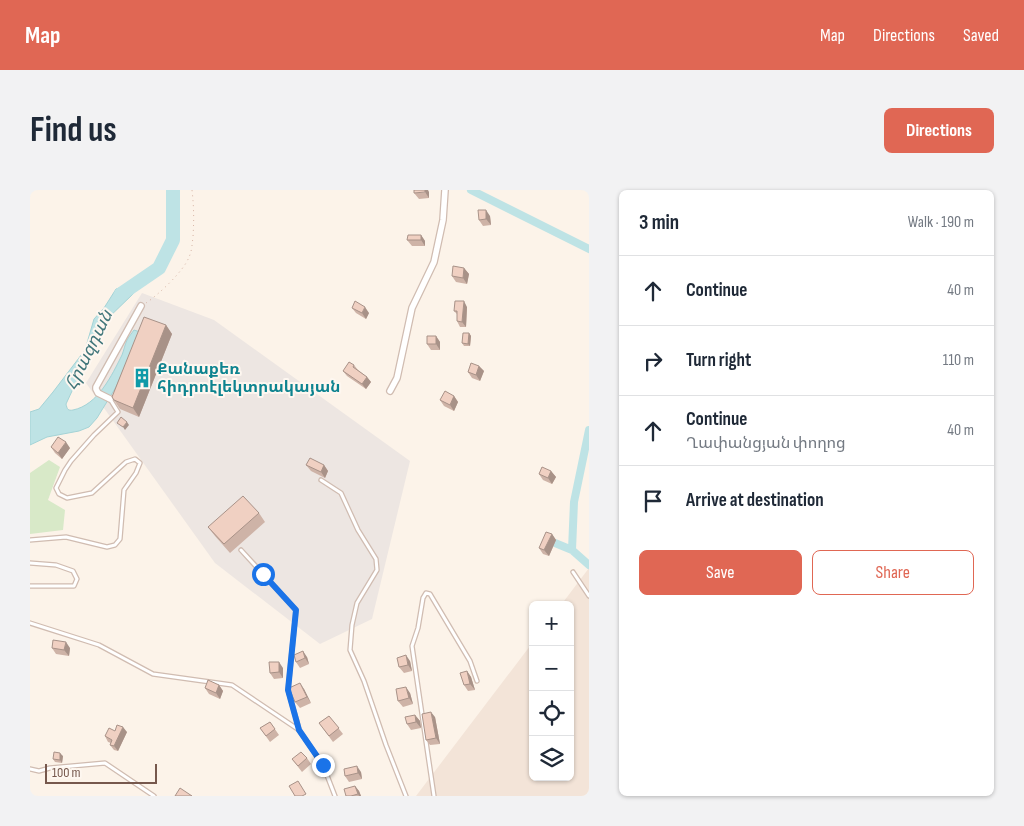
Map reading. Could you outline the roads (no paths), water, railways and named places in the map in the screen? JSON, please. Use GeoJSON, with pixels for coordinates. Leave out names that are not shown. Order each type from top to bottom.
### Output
{"type":"FeatureCollection","features":[{"type":"Feature","properties":{"kind":"street"},"geometry":{"type":"LineString","coordinates":[[390,391],[397,378],[412,308],[434,262],[443,220],[445,190]]}},
{"type":"Feature","properties":{"kind":"street"},"geometry":{"type":"LineString","coordinates":[[110,399],[98,393],[96,387],[141,306]]}},
{"type":"Feature","properties":{"kind":"lane"},"geometry":{"type":"LineString","coordinates":[[30,540],[66,537],[107,547],[115,545],[120,539],[124,490],[136,473],[140,463],[135,459],[126,462],[92,493],[67,498],[59,494],[56,488],[71,461],[118,412],[110,399]]}},
{"type":"Feature","properties":{"kind":"lane"},"geometry":{"type":"LineString","coordinates":[[321,480],[341,493],[358,530],[376,559],[377,570],[357,602],[352,625],[350,650],[364,681],[406,796]]}},
{"type":"Feature","properties":{"kind":"lane"},"geometry":{"type":"LineString","coordinates":[[241,550],[296,610],[288,690],[299,730],[323,765],[335,796]]}},
{"type":"Feature","properties":{"kind":"lane"},"geometry":{"type":"LineString","coordinates":[[30,563],[56,565],[73,571],[77,579],[74,586],[30,586]]}},
{"type":"Feature","properties":{"kind":"lane"},"geometry":{"type":"LineString","coordinates":[[573,572],[589,596]]}},
{"type":"Feature","properties":{"kind":"lane"},"geometry":{"type":"LineString","coordinates":[[434,796],[412,646],[418,628],[423,598],[426,593],[430,594],[470,661],[477,681]]}},
{"type":"Feature","properties":{"kind":"lane"},"geometry":{"type":"LineString","coordinates":[[30,623],[99,645],[153,674],[232,685],[299,730]]}},
{"type":"Feature","properties":{"kind":"lane"},"geometry":{"type":"LineString","coordinates":[[30,769],[39,771],[50,768],[104,763],[154,796]]}},
{"type":"Feature","properties":{"kind":"water","name":"Հրազդան"},"geometry":{"type":"Polygon","coordinates":[[[137,283],[133,294],[104,322],[66,404],[68,409],[73,410],[82,407],[97,396],[114,371],[129,337],[134,330],[140,332],[116,387],[97,418],[89,427],[79,431],[47,437],[30,445],[30,412],[39,409],[85,350],[94,319],[104,308],[116,289],[137,283]]]}},
{"type":"Feature","properties":{"kind":"waterway","name":"Հրազդան"},"geometry":{"type":"LineString","coordinates":[[121,294],[159,268],[173,240],[173,190]]}},
{"type":"Feature","properties":{"kind":"waterway"},"geometry":{"type":"LineString","coordinates":[[471,190],[589,249]]}},
{"type":"Feature","properties":{"kind":"waterway"},"geometry":{"type":"LineString","coordinates":[[572,550],[574,502],[589,430]]}},
{"type":"Feature","properties":{"kind":"waterway"},"geometry":{"type":"LineString","coordinates":[[555,543],[572,550],[589,565]]}},
{"type":"Feature","properties":{"kind":"place","name":"Քանաքեռ հիդրոէլեկտրակայան"},"geometry":{"type":"Point","coordinates":[142,378]}}]}
